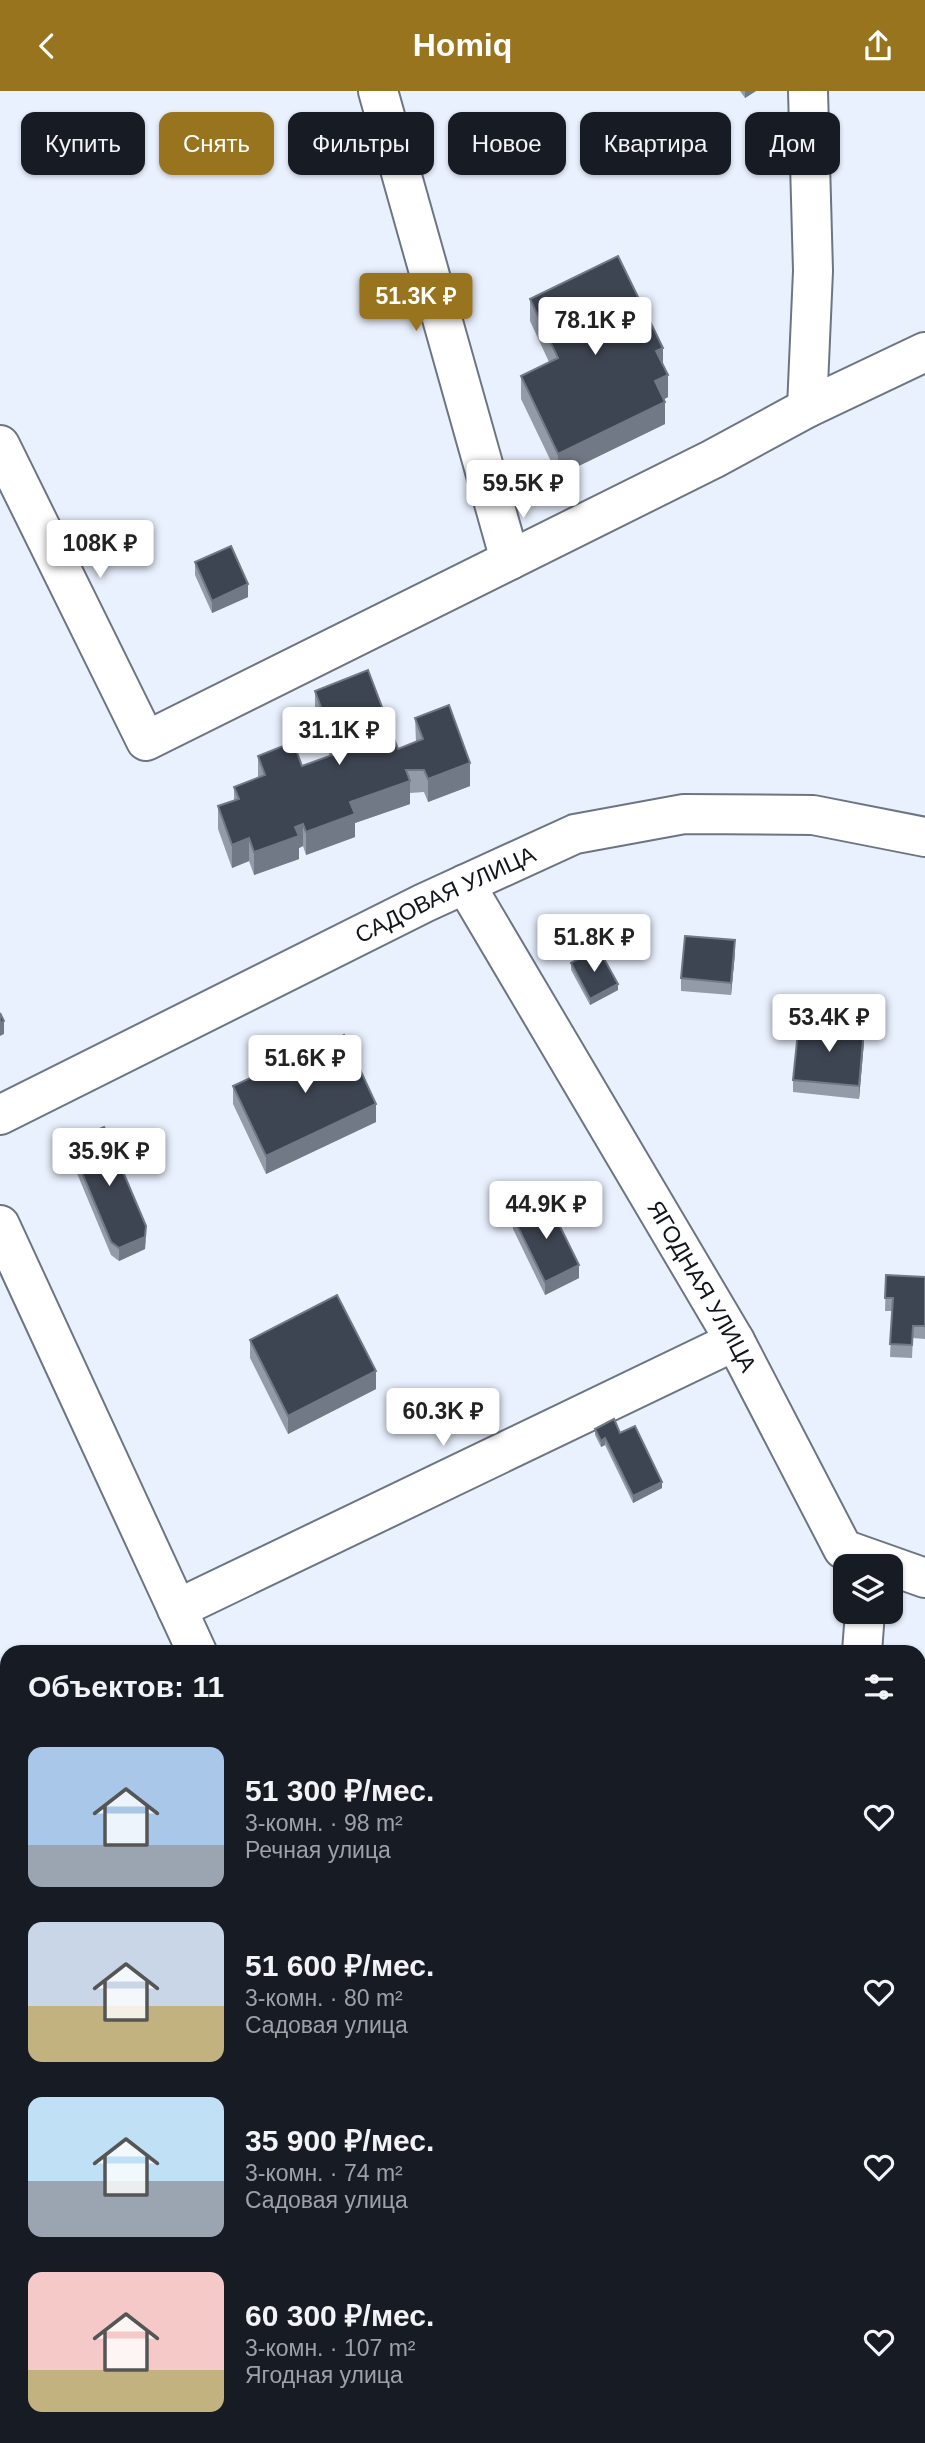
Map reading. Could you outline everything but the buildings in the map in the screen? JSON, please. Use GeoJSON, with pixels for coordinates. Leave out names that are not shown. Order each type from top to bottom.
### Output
{"type":"FeatureCollection","features":[{"type":"Feature","properties":{"kind":"street"},"geometry":{"type":"LineString","coordinates":[[379,91],[510,560]]}},
{"type":"Feature","properties":{"kind":"street"},"geometry":{"type":"LineString","coordinates":[[807,408],[813,271],[808,91]]}},
{"type":"Feature","properties":{"kind":"street"},"geometry":{"type":"LineString","coordinates":[[0,445],[146,741],[510,560],[807,408],[925,352]]}},
{"type":"Feature","properties":{"kind":"street","name":"САДОВАЯ УЛИЦА"},"geometry":{"type":"LineString","coordinates":[[0,1115],[465,884],[575,834],[684,814],[813,815],[925,837]]}},
{"type":"Feature","properties":{"kind":"street","name":"ЯГОДНАЯ УЛИЦА"},"geometry":{"type":"LineString","coordinates":[[465,884],[735,1341],[844,1554]]}},
{"type":"Feature","properties":{"kind":"street"},"geometry":{"type":"LineString","coordinates":[[0,1225],[194,1645]]}},
{"type":"Feature","properties":{"kind":"street"},"geometry":{"type":"LineString","coordinates":[[177,1609],[735,1341]]}},
{"type":"Feature","properties":{"kind":"street","name":"ЯГОДНАЯ УЛИЦА"},"geometry":{"type":"LineString","coordinates":[[903,1572],[925,1578]]}},
{"type":"Feature","properties":{"kind":"street"},"geometry":{"type":"LineString","coordinates":[[863,1645],[864,1624]]}}]}
